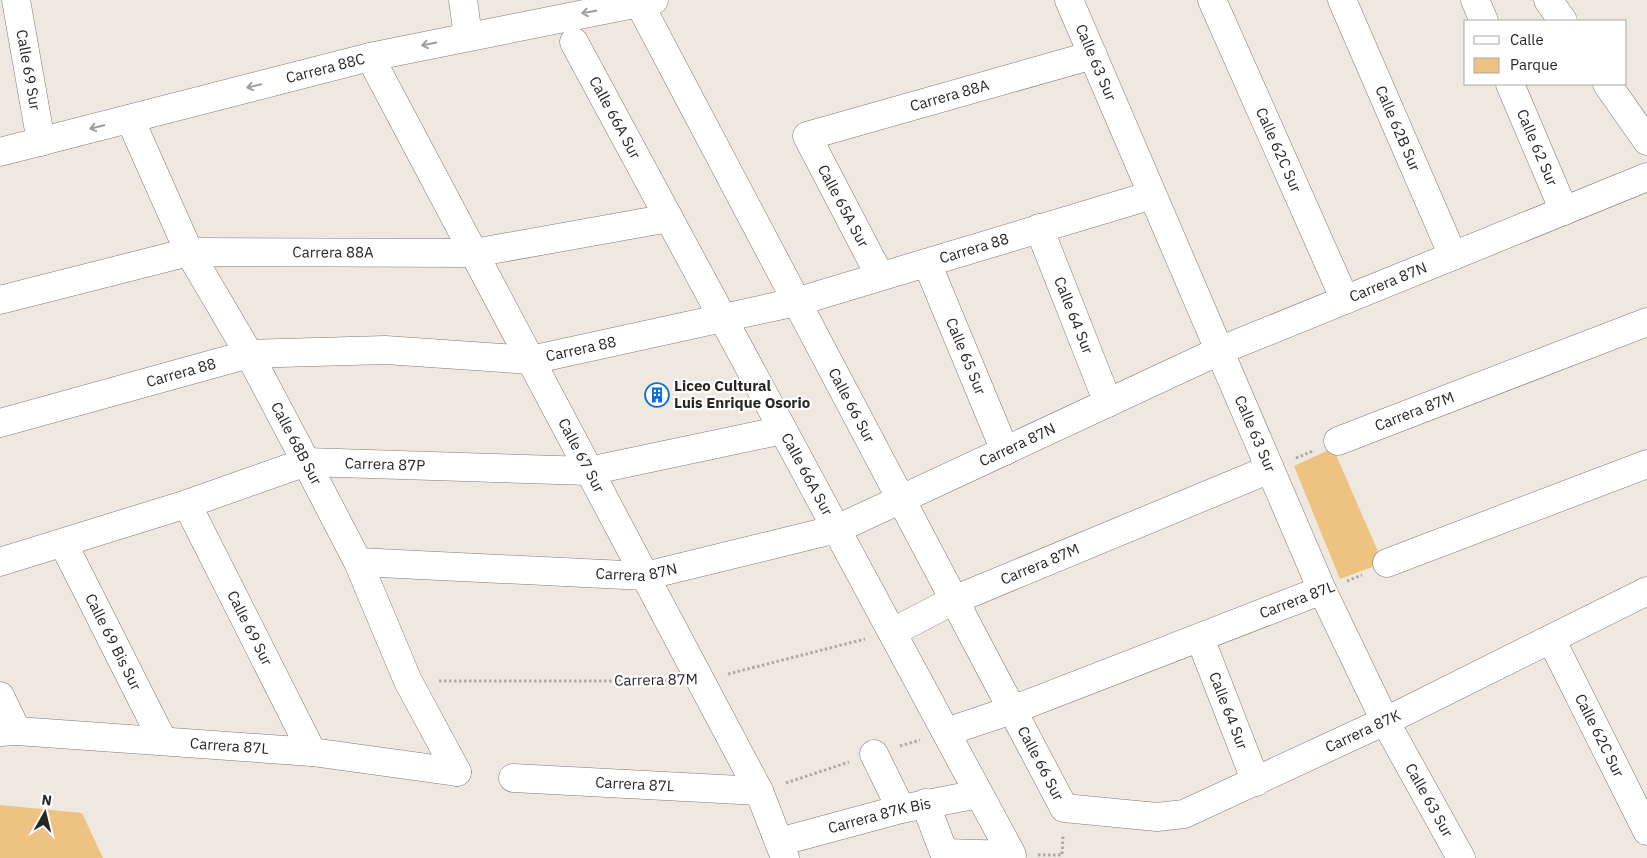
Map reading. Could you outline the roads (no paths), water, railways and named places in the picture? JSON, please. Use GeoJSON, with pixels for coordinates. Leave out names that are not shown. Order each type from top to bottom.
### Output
{"type":"FeatureCollection","features":[{"type":"Feature","properties":{"kind":"street","name":"Calle 69 Sur"},"geometry":{"type":"LineString","coordinates":[[16,0],[41,142]]}},
{"type":"Feature","properties":{"kind":"street"},"geometry":{"type":"LineString","coordinates":[[463,0],[468,36]]}},
{"type":"Feature","properties":{"kind":"street","name":"Calle 63 Sur"},"geometry":{"type":"LineString","coordinates":[[1069,0],[1322,590],[1385,720],[1461,858]]}},
{"type":"Feature","properties":{"kind":"street","name":"Calle 62C Sur"},"geometry":{"type":"LineString","coordinates":[[1212,0],[1346,300]]}},
{"type":"Feature","properties":{"kind":"street","name":"Calle 62B Sur"},"geometry":{"type":"LineString","coordinates":[[1342,0],[1453,256]]}},
{"type":"Feature","properties":{"kind":"street"},"geometry":{"type":"LineString","coordinates":[[1475,0],[1484,20]]}},
{"type":"Feature","properties":{"kind":"street","name":"Carrera 88C"},"geometry":{"type":"LineString","coordinates":[[0,152],[370,57],[646,2]]}},
{"type":"Feature","properties":{"kind":"street","name":"Calle 66 Sur"},"geometry":{"type":"LineString","coordinates":[[646,2],[796,302],[1064,808]]}},
{"type":"Feature","properties":{"kind":"street","name":"Calle 66A Sur"},"geometry":{"type":"LineString","coordinates":[[574,42],[1012,855],[946,856]]}},
{"type":"Feature","properties":{"kind":"street","name":"Carrera 88A"},"geometry":{"type":"LineString","coordinates":[[807,136],[1093,55]]}},
{"type":"Feature","properties":{"kind":"street","name":"Calle 67 Sur"},"geometry":{"type":"LineString","coordinates":[[370,57],[759,791],[782,850]]}},
{"type":"Feature","properties":{"kind":"street","name":"Calle 62 Sur"},"geometry":{"type":"LineString","coordinates":[[1510,85],[1564,211]]}},
{"type":"Feature","properties":{"kind":"street"},"geometry":{"type":"LineString","coordinates":[[1608,85],[1647,141]]}},
{"type":"Feature","properties":{"kind":"street","name":"Calle 68B Sur"},"geometry":{"type":"LineString","coordinates":[[130,119],[189,252],[249,354],[358,562],[408,681],[458,772]]}},
{"type":"Feature","properties":{"kind":"street","name":"Calle 65A Sur"},"geometry":{"type":"LineString","coordinates":[[807,136],[880,276]]}},
{"type":"Feature","properties":{"kind":"street","name":"Carrera 87N"},"geometry":{"type":"LineString","coordinates":[[358,562],[645,576],[837,529],[1219,351],[1647,177]]}},
{"type":"Feature","properties":{"kind":"street","name":"Carrera 88"},"geometry":{"type":"LineString","coordinates":[[0,423],[249,354],[386,350],[530,360],[796,302],[1152,194]]}},
{"type":"Feature","properties":{"kind":"street","name":"Carrera 88A"},"geometry":{"type":"LineString","coordinates":[[0,300],[189,252],[474,254],[669,218]]}},
{"type":"Feature","properties":{"kind":"street","name":"Calle 64 Sur"},"geometry":{"type":"LineString","coordinates":[[1039,228],[1108,403]]}},
{"type":"Feature","properties":{"kind":"street","name":"Calle 65 Sur"},"geometry":{"type":"LineString","coordinates":[[927,263],[1005,451]]}},
{"type":"Feature","properties":{"kind":"street","name":"Carrera 87M"},"geometry":{"type":"LineString","coordinates":[[1338,441],[1647,322]]}},
{"type":"Feature","properties":{"kind":"street","name":"Carrera 87P"},"geometry":{"type":"LineString","coordinates":[[0,562],[187,504],[306,462],[589,471],[783,430]]}},
{"type":"Feature","properties":{"kind":"street"},"geometry":{"type":"LineString","coordinates":[[1388,563],[1647,464]]}},
{"type":"Feature","properties":{"kind":"street","name":"Carrera 87M"},"geometry":{"type":"LineString","coordinates":[[892,632],[954,600],[1270,470]]}},
{"type":"Feature","properties":{"kind":"street","name":"Calle 69 Sur"},"geometry":{"type":"LineString","coordinates":[[187,504],[312,752]]}},
{"type":"Feature","properties":{"kind":"street","name":"Calle 69 Bis Sur"},"geometry":{"type":"LineString","coordinates":[[63,543],[163,741]]}},
{"type":"Feature","properties":{"kind":"street","name":"Carrera 87L"},"geometry":{"type":"LineString","coordinates":[[946,732],[1012,710],[1322,590]]}},
{"type":"Feature","properties":{"kind":"street","name":"Carrera 87K"},"geometry":{"type":"LineString","coordinates":[[1064,808],[1157,817],[1184,814],[1256,782],[1385,720],[1647,591]]}},
{"type":"Feature","properties":{"kind":"street","name":"Calle 64 Sur"},"geometry":{"type":"LineString","coordinates":[[1200,638],[1256,782]]}},
{"type":"Feature","properties":{"kind":"street","name":"Calle 62C Sur"},"geometry":{"type":"LineString","coordinates":[[1551,639],[1647,831]]}},
{"type":"Feature","properties":{"kind":"street"},"geometry":{"type":"LineString","coordinates":[[0,696],[8,732]]}},
{"type":"Feature","properties":{"kind":"street","name":"Carrera 87L"},"geometry":{"type":"LineString","coordinates":[[8,732],[312,752],[458,772]]}},
{"type":"Feature","properties":{"kind":"street"},"geometry":{"type":"LineString","coordinates":[[874,754],[913,806],[946,856]]}},
{"type":"Feature","properties":{"kind":"street","name":"Carrera 87L"},"geometry":{"type":"LineString","coordinates":[[513,778],[759,791]]}},
{"type":"Feature","properties":{"kind":"street","name":"Carrera 87K Bis"},"geometry":{"type":"LineString","coordinates":[[782,850],[913,806],[979,794]]}},
{"type":"Feature","properties":{"kind":"place","name":"Liceo Cultural Luis Enrique Osorio"},"geometry":{"type":"Point","coordinates":[657,395]}}]}
